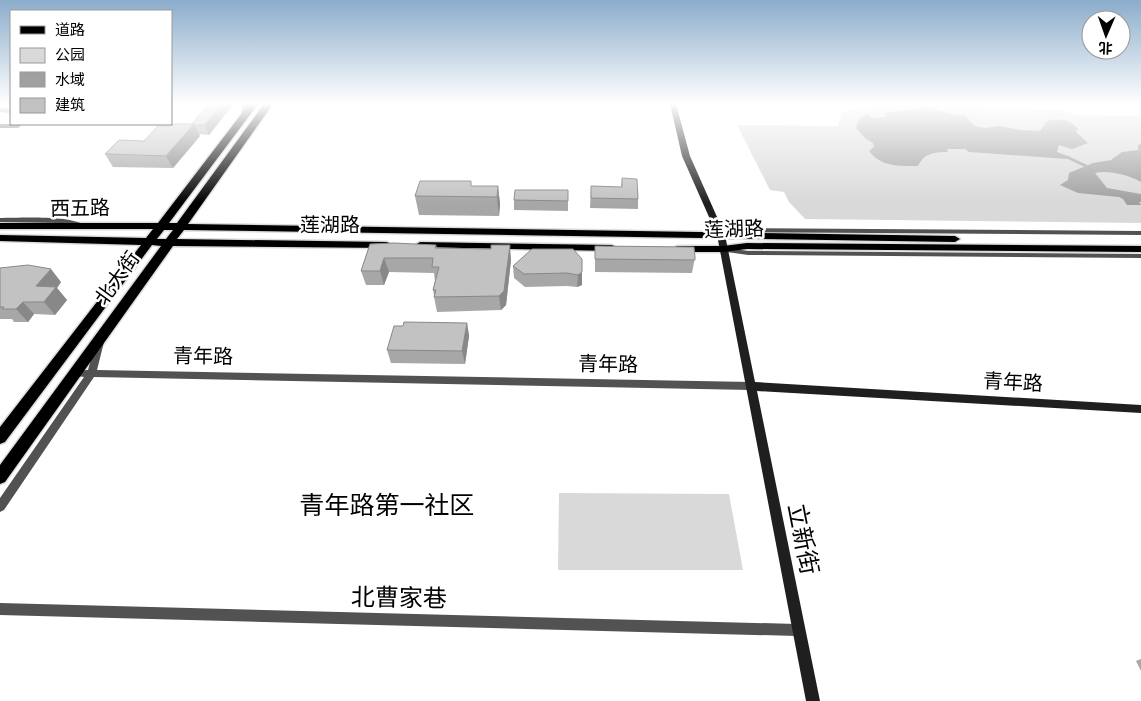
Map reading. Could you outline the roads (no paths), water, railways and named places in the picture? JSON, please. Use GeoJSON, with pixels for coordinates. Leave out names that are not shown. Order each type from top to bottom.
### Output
{"type":"FeatureCollection","features":[{"type":"Feature","properties":{"kind":"main road","name":"北大街"},"geometry":{"type":"LineString","coordinates":[[0,438],[230,137]]}},
{"type":"Feature","properties":{"kind":"main road","name":"北大街"},"geometry":{"type":"LineString","coordinates":[[0,477],[246,137]]}},
{"type":"Feature","properties":{"kind":"main road","name":"西五路"},"geometry":{"type":"LineString","coordinates":[[0,226],[160,226]]}},
{"type":"Feature","properties":{"kind":"main road","name":"莲湖路"},"geometry":{"type":"LineString","coordinates":[[160,226],[1141,241]]}},
{"type":"Feature","properties":{"kind":"main road","name":"西五路"},"geometry":{"type":"LineString","coordinates":[[0,238],[148,242]]}},
{"type":"Feature","properties":{"kind":"main road","name":"莲湖路"},"geometry":{"type":"LineString","coordinates":[[148,242],[620,248]]}},
{"type":"Feature","properties":{"kind":"main road","name":"莲湖路"},"geometry":{"type":"LineString","coordinates":[[670,249],[723,249],[756,246],[1141,249]]}},
{"type":"Feature","properties":{"kind":"street","name":"立新街"},"geometry":{"type":"LineString","coordinates":[[681,137],[686,156],[721,235],[812,701]]}},
{"type":"Feature","properties":{"kind":"street"},"geometry":{"type":"LineString","coordinates":[[0,220],[59,221],[90,226]]}},
{"type":"Feature","properties":{"kind":"street"},"geometry":{"type":"LineString","coordinates":[[721,235],[741,230],[1141,233]]}},
{"type":"Feature","properties":{"kind":"street"},"geometry":{"type":"LineString","coordinates":[[723,249],[748,253],[1141,256]]}},
{"type":"Feature","properties":{"kind":"street"},"geometry":{"type":"LineString","coordinates":[[0,507],[92,373],[102,334]]}},
{"type":"Feature","properties":{"kind":"street","name":"青年路"},"geometry":{"type":"LineString","coordinates":[[74,373],[751,386],[1141,409]]}},
{"type":"Feature","properties":{"kind":"street","name":"北曹家巷"},"geometry":{"type":"LineString","coordinates":[[0,609],[797,630]]}},
{"type":"Feature","properties":{"kind":"water"},"geometry":{"type":"Polygon","coordinates":[[[864,137],[1081,137],[1088,143],[1072,149],[1059,145],[1057,152],[1071,157],[1068,159],[947,149],[948,152],[934,153],[923,158],[918,166],[904,166],[885,163],[879,160],[869,151],[874,147],[873,143],[864,137]]]}},
{"type":"Feature","properties":{"kind":"water"},"geometry":{"type":"Polygon","coordinates":[[[1141,144],[1141,182],[1118,174],[1095,173],[1107,188],[1141,194],[1141,202],[1139,202],[1141,205],[1127,205],[1119,197],[1078,193],[1060,185],[1068,180],[1069,173],[1093,163],[1111,160],[1122,152],[1138,150],[1138,145],[1141,144]]]}},
{"type":"Feature","properties":{"kind":"waterway"},"geometry":{"type":"LineString","coordinates":[[1069,158],[1086,166]]}},
{"type":"Feature","properties":{"kind":"district","name":"青年路第一社区"},"geometry":{"type":"Point","coordinates":[387,505]}}]}
